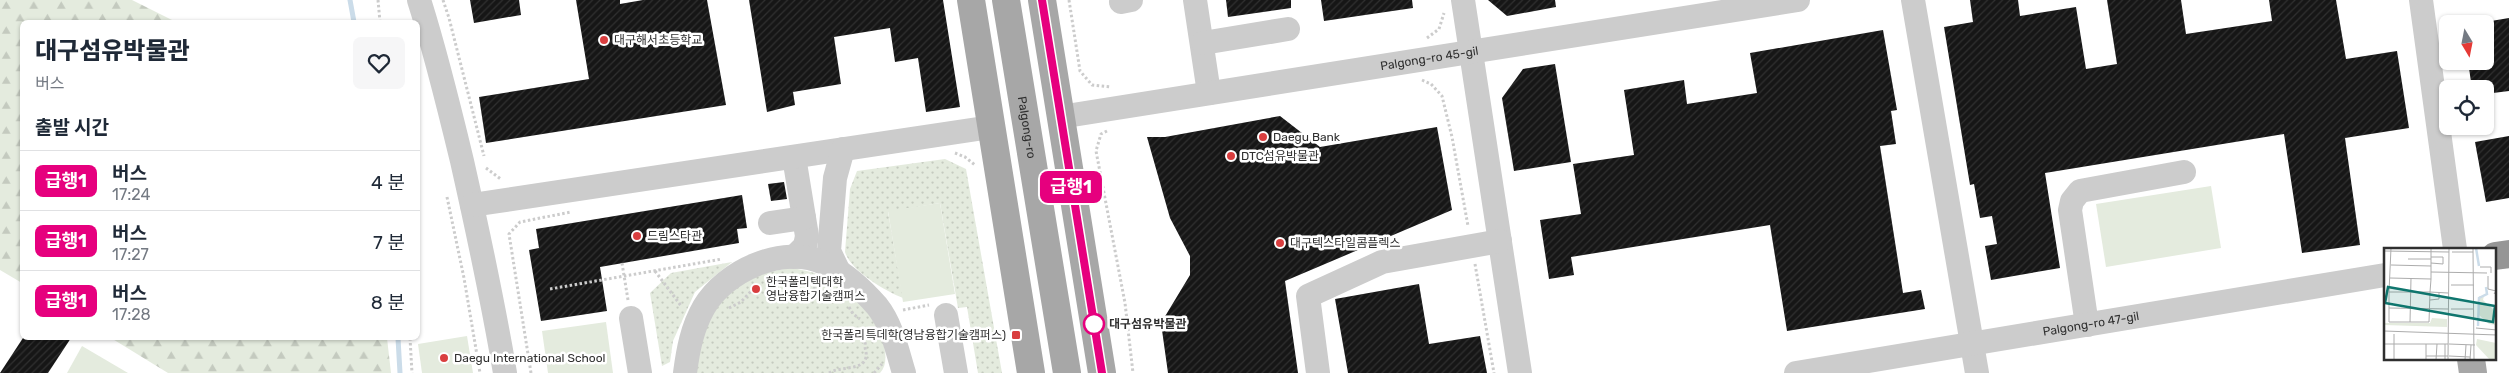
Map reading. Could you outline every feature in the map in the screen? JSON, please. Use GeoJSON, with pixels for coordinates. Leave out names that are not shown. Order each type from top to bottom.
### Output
{"type":"FeatureCollection","features":[{"type":"Feature","properties":{"kind":"highway"},"geometry":{"type":"LineString","coordinates":[[2496,256],[2509,254]]}},
{"type":"Feature","properties":{"kind":"main road"},"geometry":{"type":"LineString","coordinates":[[971,0],[1031,373]]}},
{"type":"Feature","properties":{"kind":"main road","name":"Palgong-ro"},"geometry":{"type":"LineString","coordinates":[[1006,0],[1067,373]]}},
{"type":"Feature","properties":{"kind":"main road"},"geometry":{"type":"LineString","coordinates":[[1042,0],[1102,373]]}},
{"type":"Feature","properties":{"kind":"main road"},"geometry":{"type":"LineString","coordinates":[[2471,360],[2473,373]]}},
{"type":"Feature","properties":{"kind":"street"},"geometry":{"type":"LineString","coordinates":[[419,0],[436,52],[472,205],[493,301],[506,373]]}},
{"type":"Feature","properties":{"kind":"street"},"geometry":{"type":"LineString","coordinates":[[1195,0],[1203,43],[1209,93]]}},
{"type":"Feature","properties":{"kind":"street","name":"Palgong-ro 45-gil"},"geometry":{"type":"LineString","coordinates":[[1060,117],[1470,50],[1798,0]]}},
{"type":"Feature","properties":{"kind":"street"},"geometry":{"type":"LineString","coordinates":[[1913,0],[1977,373]]}},
{"type":"Feature","properties":{"kind":"street"},"geometry":{"type":"LineString","coordinates":[[2421,0],[2455,248]]}},
{"type":"Feature","properties":{"kind":"street"},"geometry":{"type":"LineString","coordinates":[[1453,4],[1470,50],[1520,373]]}},
{"type":"Feature","properties":{"kind":"street"},"geometry":{"type":"LineString","coordinates":[[1203,43],[1288,29]]}},
{"type":"Feature","properties":{"kind":"street"},"geometry":{"type":"LineString","coordinates":[[472,205],[990,127]]}},
{"type":"Feature","properties":{"kind":"street"},"geometry":{"type":"LineString","coordinates":[[839,284],[829,251],[836,173],[843,149]]}},
{"type":"Feature","properties":{"kind":"street"},"geometry":{"type":"LineString","coordinates":[[790,267],[806,244],[804,214],[794,157]]}},
{"type":"Feature","properties":{"kind":"street"},"geometry":{"type":"LineString","coordinates":[[2086,325],[2070,210],[2072,201],[2080,190],[2184,172]]}},
{"type":"Feature","properties":{"kind":"street"},"geometry":{"type":"LineString","coordinates":[[770,223],[804,214],[832,211]]}},
{"type":"Feature","properties":{"kind":"street"},"geometry":{"type":"LineString","coordinates":[[1318,373],[1308,296],[1382,262],[1500,241]]}},
{"type":"Feature","properties":{"kind":"street"},"geometry":{"type":"LineString","coordinates":[[685,373],[693,332],[704,307],[717,290],[736,275],[749,268],[790,267],[819,261],[839,284],[859,288],[885,318],[904,373]]}},
{"type":"Feature","properties":{"kind":"street","name":"Palgong-ro 47-gil"},"geometry":{"type":"LineString","coordinates":[[1796,373],[2384,275]]}},
{"type":"Feature","properties":{"kind":"street"},"geometry":{"type":"LineString","coordinates":[[938,310],[956,373]]}},
{"type":"Feature","properties":{"kind":"street"},"geometry":{"type":"LineString","coordinates":[[631,318],[640,373]]}},
{"type":"Feature","properties":{"kind":"path"},"geometry":{"type":"LineString","coordinates":[[378,0],[380,20]]}},
{"type":"Feature","properties":{"kind":"path"},"geometry":{"type":"LineString","coordinates":[[443,0],[478,128],[486,170],[506,182]]}},
{"type":"Feature","properties":{"kind":"path"},"geometry":{"type":"LineString","coordinates":[[1070,0],[1080,71],[1092,85],[1111,87],[1120,85]]}},
{"type":"Feature","properties":{"kind":"path"},"geometry":{"type":"LineString","coordinates":[[1425,39],[1439,29],[1444,14],[1453,4]]}},
{"type":"Feature","properties":{"kind":"path"},"geometry":{"type":"LineString","coordinates":[[1415,78],[1431,84],[1442,96],[1452,137],[1469,231]]}},
{"type":"Feature","properties":{"kind":"path"},"geometry":{"type":"LineString","coordinates":[[1109,129],[1101,134],[1096,151],[1124,303],[1133,373]]}},
{"type":"Feature","properties":{"kind":"path"},"geometry":{"type":"LineString","coordinates":[[952,153],[971,160],[977,171]]}},
{"type":"Feature","properties":{"kind":"path"},"geometry":{"type":"LineString","coordinates":[[446,193],[464,278],[480,373]]}},
{"type":"Feature","properties":{"kind":"path"},"geometry":{"type":"LineString","coordinates":[[531,373],[509,234],[520,222],[575,212]]}},
{"type":"Feature","properties":{"kind":"path"},"geometry":{"type":"LineString","coordinates":[[550,289],[723,259]]}},
{"type":"Feature","properties":{"kind":"path"},"geometry":{"type":"LineString","coordinates":[[1474,260],[1494,373]]}},
{"type":"Feature","properties":{"kind":"path"},"geometry":{"type":"LineString","coordinates":[[622,263],[625,276]]}},
{"type":"Feature","properties":{"kind":"path"},"geometry":{"type":"LineString","coordinates":[[790,267],[800,280],[820,291],[839,284]]}},
{"type":"Feature","properties":{"kind":"path"},"geometry":{"type":"LineString","coordinates":[[655,272],[688,314]]}},
{"type":"Feature","properties":{"kind":"path"},"geometry":{"type":"LineString","coordinates":[[725,309],[741,302],[757,286]]}},
{"type":"Feature","properties":{"kind":"path"},"geometry":{"type":"LineString","coordinates":[[829,373],[839,368],[858,366],[864,362],[867,355],[865,343],[869,330],[867,324],[853,314],[847,301]]}},
{"type":"Feature","properties":{"kind":"path"},"geometry":{"type":"LineString","coordinates":[[899,304],[906,318]]}},
{"type":"Feature","properties":{"kind":"path"},"geometry":{"type":"LineString","coordinates":[[903,310],[938,310]]}},
{"type":"Feature","properties":{"kind":"path"},"geometry":{"type":"LineString","coordinates":[[410,340],[412,373]]}},
{"type":"Feature","properties":{"kind":"green space"},"geometry":{"type":"Polygon","coordinates":[[[0,0],[132,0],[172,20],[20,20],[20,282],[0,270],[0,0]]]}},
{"type":"Feature","properties":{"kind":"green space"},"geometry":{"type":"Polygon","coordinates":[[[945,159],[966,169],[1002,373],[978,373],[967,307],[958,308],[940,203],[888,212],[903,298],[887,291],[861,273],[848,259],[845,252],[850,189],[857,171],[945,159]]]}},
{"type":"Feature","properties":{"kind":"green space"},"geometry":{"type":"Polygon","coordinates":[[[2211,186],[2221,248],[2106,267],[2096,204],[2211,186]]]}},
{"type":"Feature","properties":{"kind":"green space"},"geometry":{"type":"Polygon","coordinates":[[[940,203],[955,294],[903,302],[888,211],[940,203]]]}},
{"type":"Feature","properties":{"kind":"green space"},"geometry":{"type":"Polygon","coordinates":[[[732,262],[695,292],[673,341],[670,362],[662,366],[650,293],[671,273],[732,262]]]}},
{"type":"Feature","properties":{"kind":"green space"},"geometry":{"type":"Polygon","coordinates":[[[789,268],[814,273],[829,279],[850,292],[857,299],[872,319],[883,342],[885,364],[880,373],[695,373],[699,343],[718,303],[753,275],[789,268]]]}},
{"type":"Feature","properties":{"kind":"green space"},"geometry":{"type":"Polygon","coordinates":[[[606,322],[613,373],[548,373],[542,331],[606,322]]]}},
{"type":"Feature","properties":{"kind":"green space","name":"Daegu International School"},"geometry":{"type":"Polygon","coordinates":[[[467,336],[473,373],[422,373],[418,344],[467,336]]]}},
{"type":"Feature","properties":{"kind":"green space"},"geometry":{"type":"Polygon","coordinates":[[[114,340],[387,340],[391,373],[168,373],[114,340]]]}},
{"type":"Feature","properties":{"kind":"green space"},"geometry":{"type":"Polygon","coordinates":[[[82,346],[128,373],[67,373],[82,346]]]}},
{"type":"Feature","properties":{"kind":"building"},"geometry":{"type":"Polygon","coordinates":[[[470,0],[519,0],[521,15],[474,23],[470,0]]]}},
{"type":"Feature","properties":{"kind":"building"},"geometry":{"type":"Polygon","coordinates":[[[576,0],[620,0],[620,4],[643,0],[707,0],[726,105],[486,143],[479,97],[589,79],[576,0]]]}},
{"type":"Feature","properties":{"kind":"building"},"geometry":{"type":"Polygon","coordinates":[[[749,0],[943,0],[960,107],[926,112],[918,58],[895,62],[890,28],[834,37],[841,84],[793,92],[795,105],[767,112],[749,0]]]}},
{"type":"Feature","properties":{"kind":"building"},"geometry":{"type":"Polygon","coordinates":[[[1226,0],[1291,0],[1291,8],[1228,17],[1226,0]]]}},
{"type":"Feature","properties":{"kind":"building"},"geometry":{"type":"Polygon","coordinates":[[[1321,0],[1412,0],[1413,8],[1324,21],[1321,0]]]}},
{"type":"Feature","properties":{"kind":"building"},"geometry":{"type":"Polygon","coordinates":[[[1488,0],[1555,0],[1556,7],[1507,16],[1488,0]]]}},
{"type":"Feature","properties":{"kind":"building"},"geometry":{"type":"Polygon","coordinates":[[[1970,0],[2018,0],[2020,16],[2076,7],[2086,69],[2117,64],[2107,0],[2181,0],[2186,34],[2272,21],[2269,0],[2336,0],[2346,59],[2397,51],[2409,128],[2345,138],[2360,245],[2302,253],[2284,134],[2045,173],[2060,268],[1991,280],[1985,246],[1997,244],[1992,216],[1980,218],[1974,184],[1970,185],[1944,27],[1973,22],[1970,0]]]}},
{"type":"Feature","properties":{"kind":"building"},"geometry":{"type":"Polygon","coordinates":[[[2509,18],[2509,91],[2494,93],[2494,80],[2471,80],[2469,70],[2494,70],[2494,20],[2509,18]]]}},
{"type":"Feature","properties":{"kind":"building"},"geometry":{"type":"Polygon","coordinates":[[[1883,30],[1897,110],[1891,111],[1896,144],[1880,146],[1903,293],[1921,290],[1925,309],[1787,331],[1770,225],[1571,257],[1574,275],[1549,279],[1540,220],[1581,214],[1573,164],[1634,155],[1624,90],[1684,80],[1687,104],[1757,93],[1750,53],[1883,30]]]}},
{"type":"Feature","properties":{"kind":"building"},"geometry":{"type":"Polygon","coordinates":[[[1555,64],[1571,162],[1514,171],[1502,98],[1523,69],[1555,64]]]}},
{"type":"Feature","properties":{"kind":"building","name":"대구텍스타일콤플렉스"},"geometry":{"type":"Polygon","coordinates":[[[1280,116],[1320,147],[1437,127],[1452,210],[1285,281],[1298,373],[1168,373],[1161,323],[1190,275],[1190,256],[1170,218],[1147,137],[1165,137],[1280,116]]]}},
{"type":"Feature","properties":{"kind":"building"},"geometry":{"type":"Polygon","coordinates":[[[2509,136],[2509,198],[2486,202],[2475,142],[2509,136]]]}},
{"type":"Feature","properties":{"kind":"building"},"geometry":{"type":"Polygon","coordinates":[[[784,182],[787,199],[771,201],[768,184],[784,182]]]}},
{"type":"Feature","properties":{"kind":"building","name":"드림스타관"},"geometry":{"type":"Polygon","coordinates":[[[742,195],[747,228],[737,229],[739,243],[600,267],[607,311],[541,321],[529,250],[539,248],[536,229],[742,195]]]}},
{"type":"Feature","properties":{"kind":"building"},"geometry":{"type":"Polygon","coordinates":[[[1419,284],[1429,344],[1480,336],[1487,373],[1348,373],[1335,299],[1419,284]]]}},
{"type":"Feature","properties":{"kind":"building"},"geometry":{"type":"Polygon","coordinates":[[[22,340],[70,340],[48,373],[0,373],[22,340]]]}},
{"type":"Feature","properties":{"kind":"waterway"},"geometry":{"type":"LineString","coordinates":[[350,0],[354,20]]}},
{"type":"Feature","properties":{"kind":"waterway"},"geometry":{"type":"LineString","coordinates":[[398,340],[400,373]]}},
{"type":"Feature","properties":{"kind":"bus line","name":"급행1"},"geometry":{"type":"LineString","coordinates":[[1042,0],[1102,373]]}},
{"type":"Feature","properties":{"kind":"place","name":"대구해서초등학교"},"geometry":{"type":"Point","coordinates":[604,40]}},
{"type":"Feature","properties":{"kind":"place","name":"Daegu Bank"},"geometry":{"type":"Point","coordinates":[1263,137]}},
{"type":"Feature","properties":{"kind":"place","name":"DTC섬유박물관"},"geometry":{"type":"Point","coordinates":[1231,156]}},
{"type":"Feature","properties":{"kind":"place","name":"드림스타관"},"geometry":{"type":"Point","coordinates":[637,236]}},
{"type":"Feature","properties":{"kind":"place","name":"대구텍스타일콤플렉스"},"geometry":{"type":"Point","coordinates":[1280,243]}},
{"type":"Feature","properties":{"kind":"place","name":"한국폴리텍대학 영남융합기술캠퍼스"},"geometry":{"type":"Point","coordinates":[756,289]}},
{"type":"Feature","properties":{"kind":"place","name":"대구섬유박물관"},"geometry":{"type":"Point","coordinates":[1094,324]}},
{"type":"Feature","properties":{"kind":"place","name":"한국폴리특데학(영남융합기술캠퍼스)"},"geometry":{"type":"Point","coordinates":[1016,335]}},
{"type":"Feature","properties":{"kind":"place","name":"Daegu International School"},"geometry":{"type":"Point","coordinates":[444,358]}}]}
